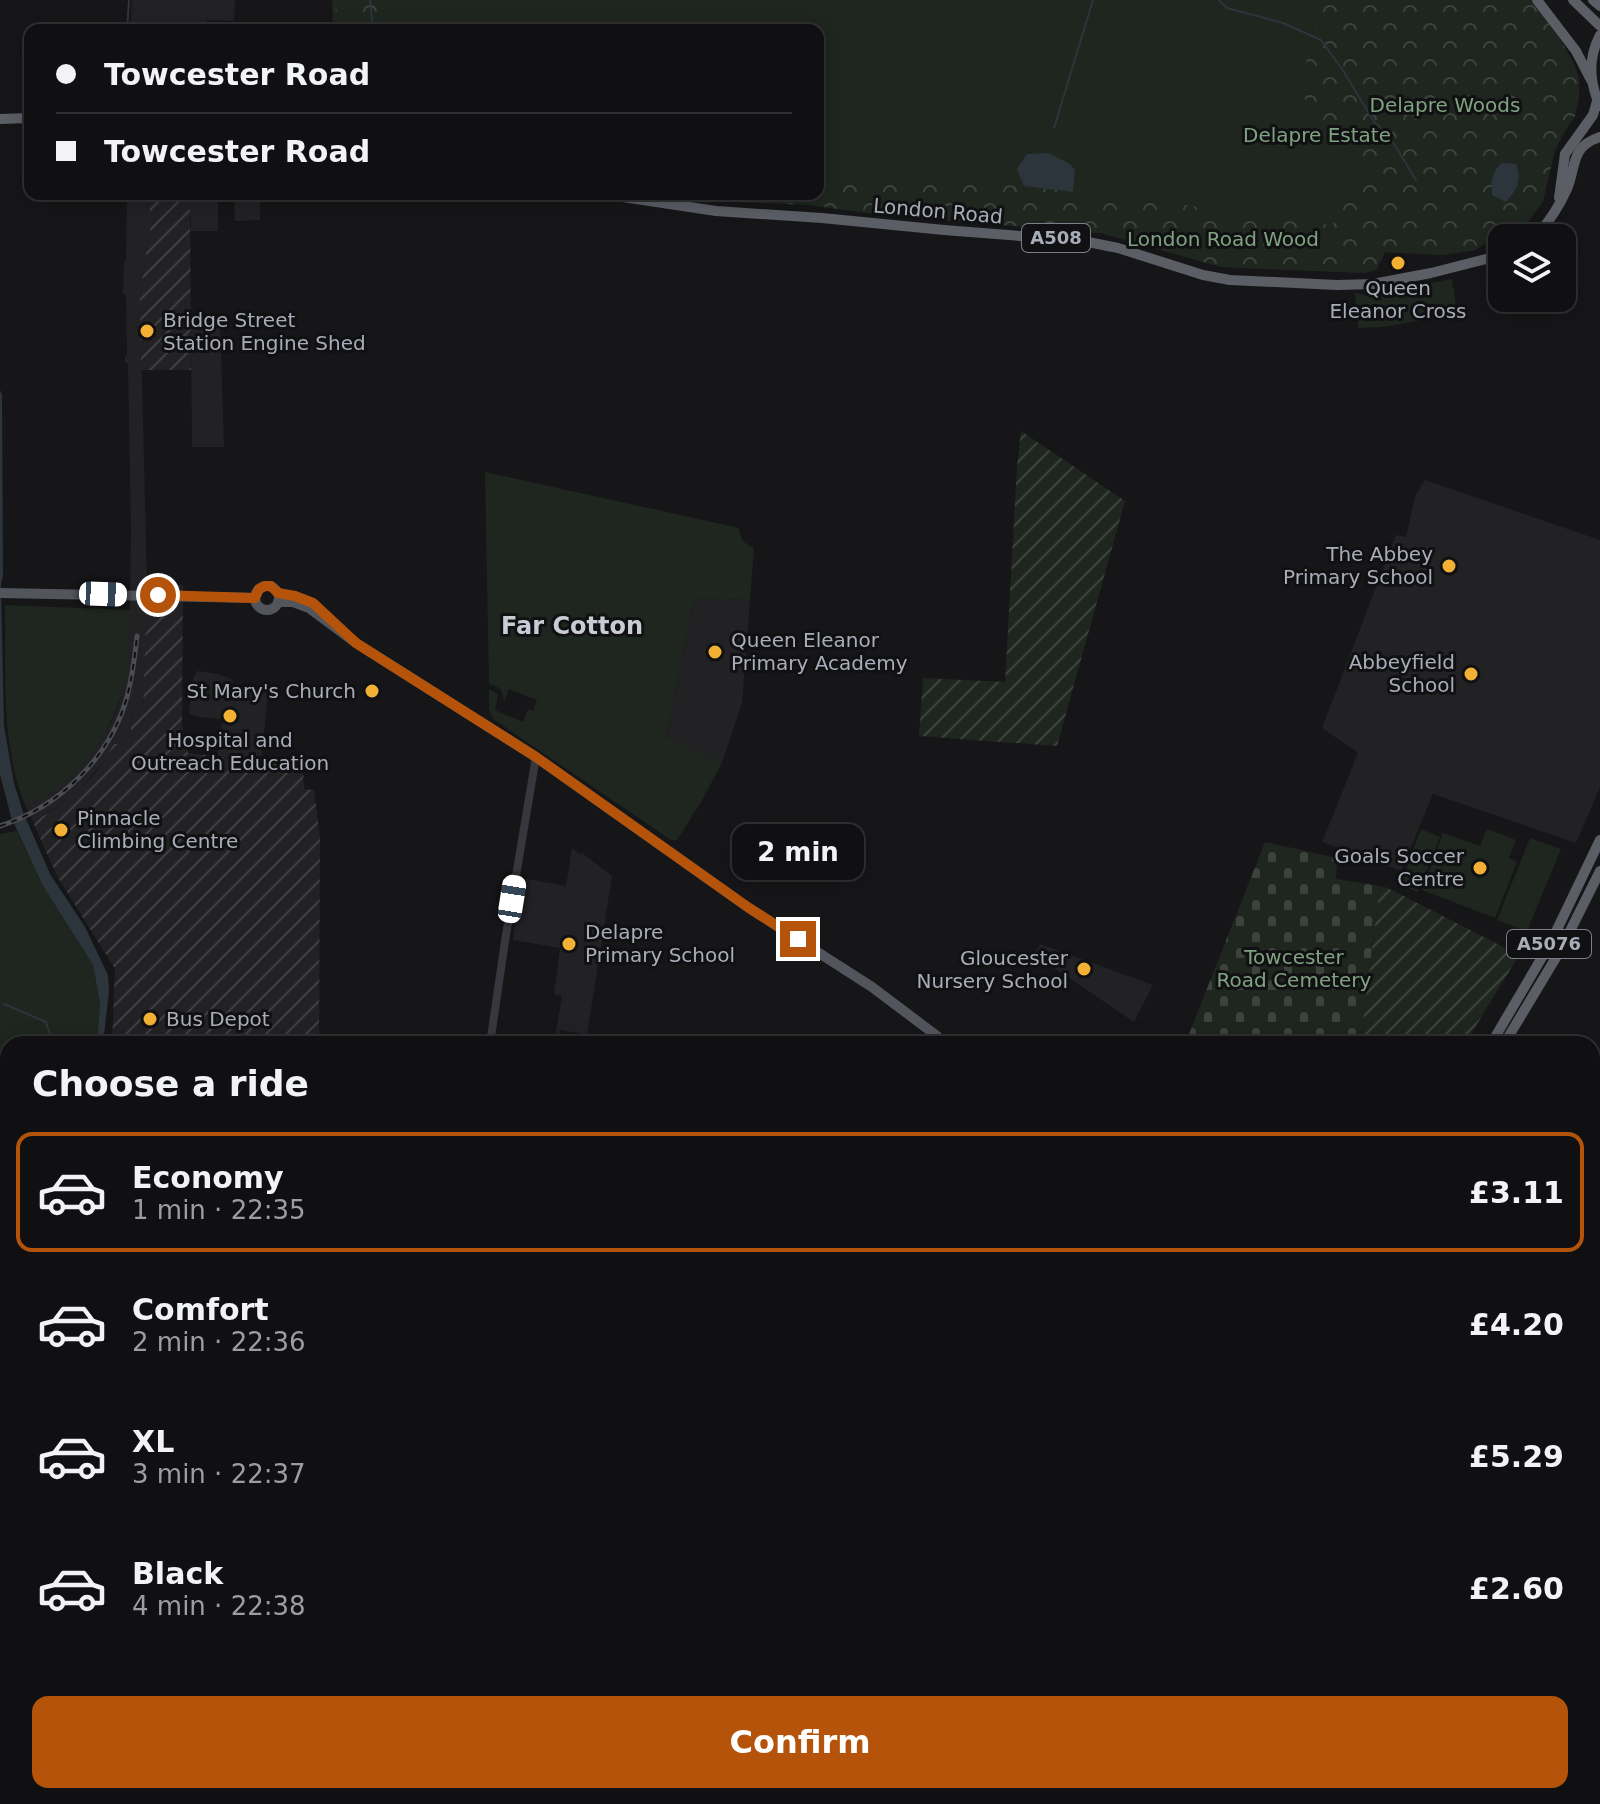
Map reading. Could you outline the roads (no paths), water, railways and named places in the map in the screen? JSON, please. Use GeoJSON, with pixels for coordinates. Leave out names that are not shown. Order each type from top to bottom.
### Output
{"type":"FeatureCollection","features":[{"type":"Feature","properties":{"kind":"highway"},"geometry":{"type":"LineString","coordinates":[[1537,0],[1571,43],[1591,80],[1599,104],[1565,154],[1558,208]]}},
{"type":"Feature","properties":{"kind":"highway"},"geometry":{"type":"LineString","coordinates":[[1573,0],[1600,26]]}},
{"type":"Feature","properties":{"kind":"highway"},"geometry":{"type":"LineString","coordinates":[[1593,0],[1600,6]]}},
{"type":"Feature","properties":{"kind":"highway"},"geometry":{"type":"LineString","coordinates":[[1591,80],[1592,56],[1597,40]]}},
{"type":"Feature","properties":{"kind":"highway"},"geometry":{"type":"LineString","coordinates":[[0,119],[24,118]]}},
{"type":"Feature","properties":{"kind":"highway"},"geometry":{"type":"LineString","coordinates":[[1546,224],[1569,185],[1575,157],[1582,147],[1600,137]]}},
{"type":"Feature","properties":{"kind":"highway","name":"London Road"},"geometry":{"type":"LineString","coordinates":[[643,200],[716,211],[1083,241],[1230,280],[1373,284],[1488,259]]}},
{"type":"Feature","properties":{"kind":"highway","name":"A5076"},"geometry":{"type":"LineString","coordinates":[[1496,1036],[1551,942],[1600,840]]}},
{"type":"Feature","properties":{"kind":"highway","name":"A5076"},"geometry":{"type":"LineString","coordinates":[[1509,1036],[1560,951],[1600,871]]}},
{"type":"Feature","properties":{"kind":"main road"},"geometry":{"type":"LineString","coordinates":[[265,586],[274,588],[278,598],[271,609],[258,605],[255,598],[259,589],[265,586]]}},
{"type":"Feature","properties":{"kind":"main road"},"geometry":{"type":"LineString","coordinates":[[0,593],[255,598]]}},
{"type":"Feature","properties":{"kind":"main road"},"geometry":{"type":"LineString","coordinates":[[278,598],[295,596],[313,603],[356,643],[536,757],[749,908],[872,987],[937,1036]]}},
{"type":"Feature","properties":{"kind":"street"},"geometry":{"type":"LineString","coordinates":[[491,1036],[536,757]]}},
{"type":"Feature","properties":{"kind":"waterway"},"geometry":{"type":"LineString","coordinates":[[127,24],[129,0]]}},
{"type":"Feature","properties":{"kind":"waterway"},"geometry":{"type":"LineString","coordinates":[[370,0],[372,24]]}},
{"type":"Feature","properties":{"kind":"waterway"},"geometry":{"type":"LineString","coordinates":[[1054,128],[1093,0]]}},
{"type":"Feature","properties":{"kind":"waterway"},"geometry":{"type":"LineString","coordinates":[[1219,0],[1227,8],[1283,23],[1321,40],[1375,123],[1388,134],[1416,180]]}},
{"type":"Feature","properties":{"kind":"waterway"},"geometry":{"type":"LineString","coordinates":[[4,1004],[46,1022],[50,1036]]}},
{"type":"Feature","properties":{"kind":"railway"},"geometry":{"type":"LineString","coordinates":[[0,826],[22,818],[62,793],[95,760],[119,719],[127,697],[137,636]]}},
{"type":"Feature","properties":{"kind":"place","name":"Queen Eleanor Cross"},"geometry":{"type":"Point","coordinates":[1398,263]}},
{"type":"Feature","properties":{"kind":"place","name":"Bridge Street Station Engine Shed"},"geometry":{"type":"Point","coordinates":[147,331]}},
{"type":"Feature","properties":{"kind":"place","name":"The Abbey Primary School"},"geometry":{"type":"Point","coordinates":[1449,566]}},
{"type":"Feature","properties":{"kind":"place","name":"Queen Eleanor Primary Academy"},"geometry":{"type":"Point","coordinates":[715,652]}},
{"type":"Feature","properties":{"kind":"place","name":"Abbeyfield School"},"geometry":{"type":"Point","coordinates":[1471,674]}},
{"type":"Feature","properties":{"kind":"place","name":"St Mary's Church"},"geometry":{"type":"Point","coordinates":[372,691]}},
{"type":"Feature","properties":{"kind":"place","name":"Hospital and Outreach Education"},"geometry":{"type":"Point","coordinates":[230,716]}},
{"type":"Feature","properties":{"kind":"place","name":"Pinnacle Climbing Centre"},"geometry":{"type":"Point","coordinates":[61,830]}},
{"type":"Feature","properties":{"kind":"place","name":"Goals Soccer Centre"},"geometry":{"type":"Point","coordinates":[1480,868]}},
{"type":"Feature","properties":{"kind":"place","name":"Delapre Primary School"},"geometry":{"type":"Point","coordinates":[569,944]}},
{"type":"Feature","properties":{"kind":"place","name":"Gloucester Nursery School"},"geometry":{"type":"Point","coordinates":[1084,969]}},
{"type":"Feature","properties":{"kind":"place","name":"Bus Depot"},"geometry":{"type":"Point","coordinates":[150,1019]}},
{"type":"Feature","properties":{"kind":"district","name":"Far Cotton"},"geometry":{"type":"Point","coordinates":[572,626]}},
{"type":"Feature","properties":{"kind":"park label","name":"Delapre Woods"},"geometry":{"type":"Point","coordinates":[1445,105]}},
{"type":"Feature","properties":{"kind":"park label","name":"Delapre Estate"},"geometry":{"type":"Point","coordinates":[1317,135]}},
{"type":"Feature","properties":{"kind":"park label","name":"London Road Wood"},"geometry":{"type":"Point","coordinates":[1223,239]}},
{"type":"Feature","properties":{"kind":"park label","name":"Towcester Road Cemetery"},"geometry":{"type":"Point","coordinates":[1294,968]}}]}
